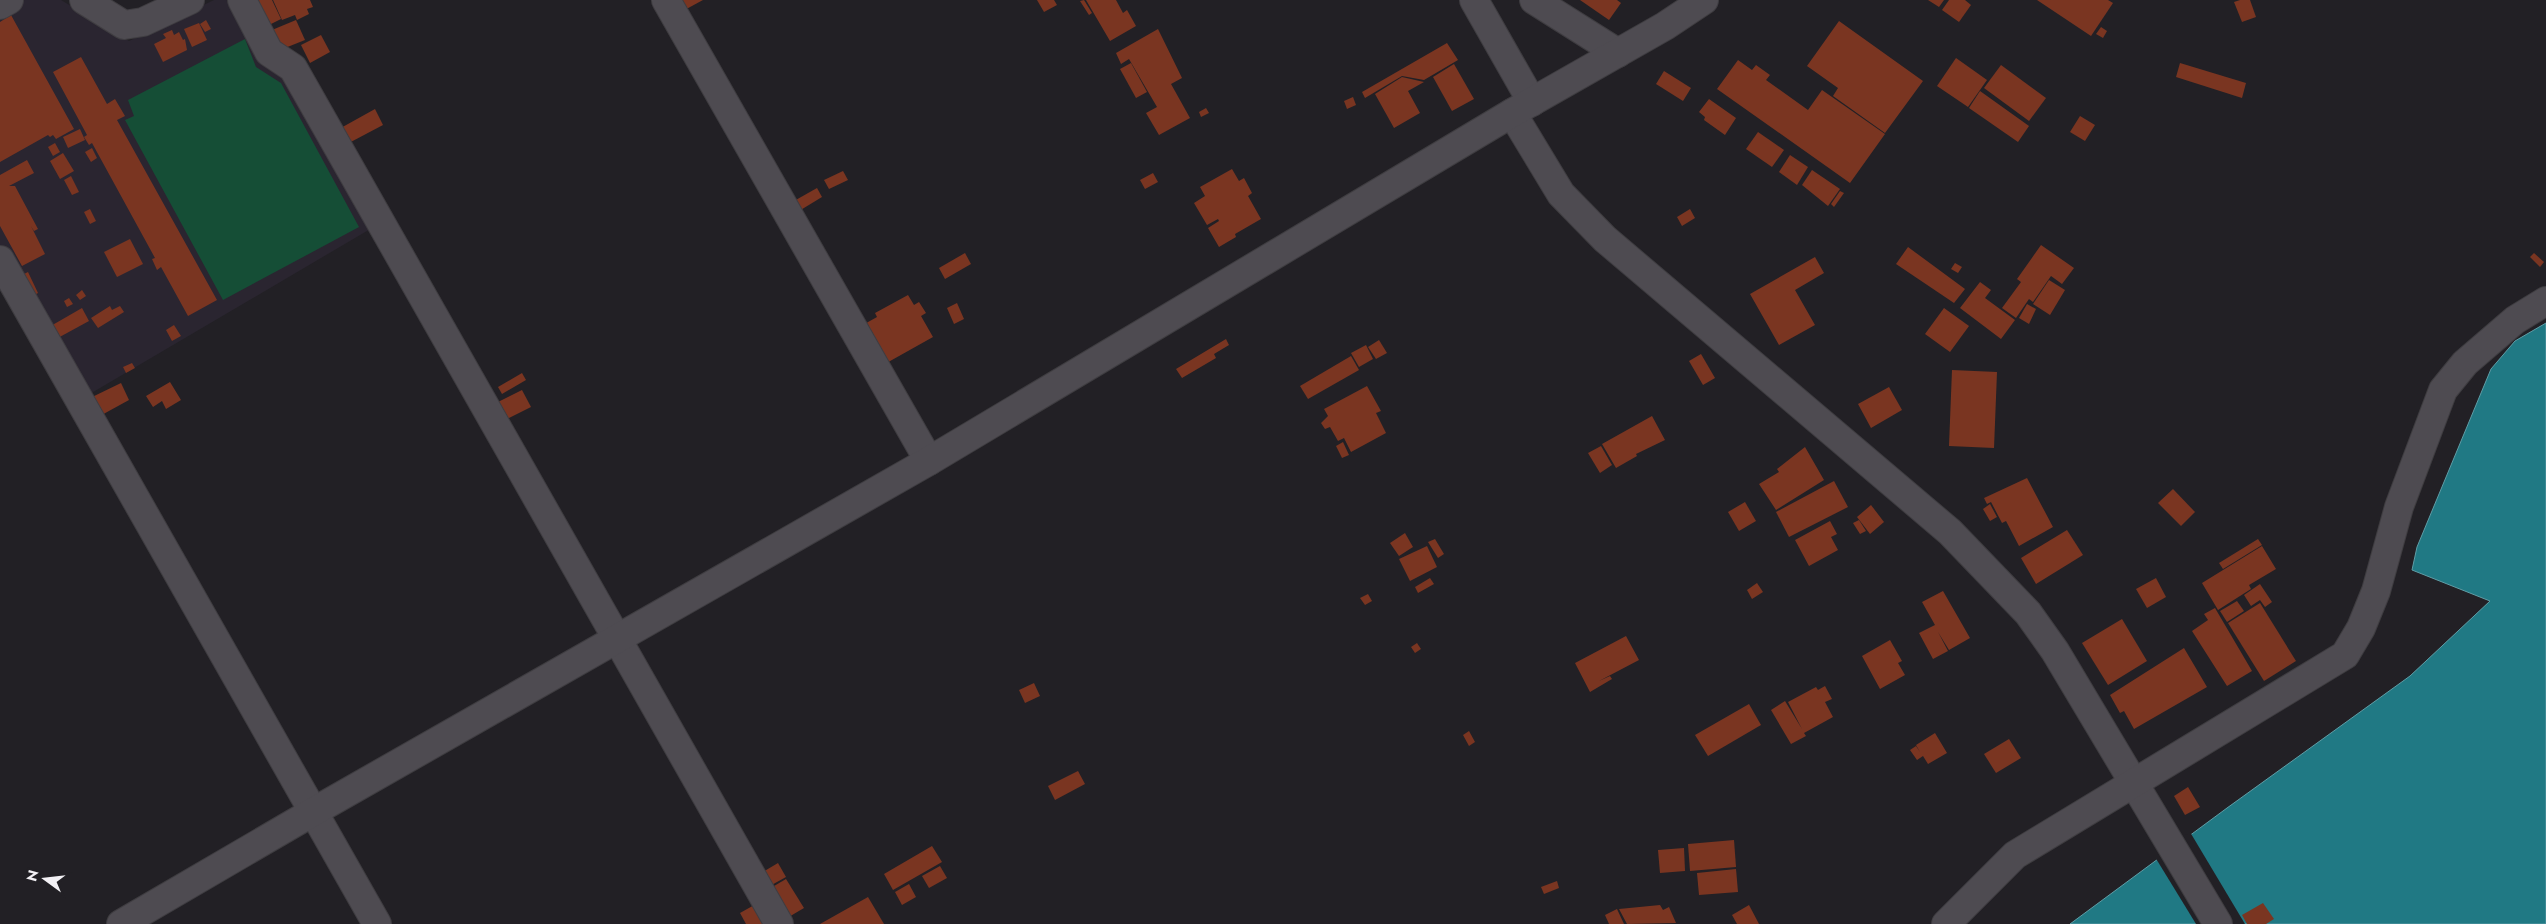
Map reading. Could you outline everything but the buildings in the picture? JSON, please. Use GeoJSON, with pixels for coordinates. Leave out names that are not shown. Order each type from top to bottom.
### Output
{"type":"FeatureCollection","features":[{"type":"Feature","properties":{"kind":"street"},"geometry":{"type":"LineString","coordinates":[[0,5],[9,0]]}},
{"type":"Feature","properties":{"kind":"street"},"geometry":{"type":"LineString","coordinates":[[84,0],[124,25],[143,22],[190,0]]}},
{"type":"Feature","properties":{"kind":"street"},"geometry":{"type":"LineString","coordinates":[[242,0],[269,52],[293,68],[779,924]]}},
{"type":"Feature","properties":{"kind":"street"},"geometry":{"type":"LineString","coordinates":[[666,0],[929,461]]}},
{"type":"Feature","properties":{"kind":"street"},"geometry":{"type":"LineString","coordinates":[[1474,0],[1561,194],[1605,239],[1950,532],[2028,613],[2055,651],[2218,924]]}},
{"type":"Feature","properties":{"kind":"street"},"geometry":{"type":"LineString","coordinates":[[1534,0],[1618,53]]}},
{"type":"Feature","properties":{"kind":"street"},"geometry":{"type":"LineString","coordinates":[[122,924],[312,812],[929,461],[1522,108],[1665,26],[1704,0]]}},
{"type":"Feature","properties":{"kind":"street"},"geometry":{"type":"LineString","coordinates":[[0,260],[377,924]]}},
{"type":"Feature","properties":{"kind":"street"},"geometry":{"type":"LineString","coordinates":[[1946,924],[2015,855],[2345,655],[2361,628],[2376,591],[2399,506],[2443,390],[2465,363],[2515,320],[2546,301]]}},
{"type":"Feature","properties":{"kind":"shaded area"},"geometry":{"type":"Polygon","coordinates":[[[22,0],[61,0],[129,41],[214,0],[236,0],[287,78],[372,228],[83,398],[0,248],[0,13],[22,0]]]}},
{"type":"Feature","properties":{"kind":"green space"},"geometry":{"type":"Polygon","coordinates":[[[245,39],[256,67],[281,83],[359,227],[223,300],[125,120],[134,116],[128,100],[245,39]]]}},
{"type":"Feature","properties":{"kind":"water"},"geometry":{"type":"Polygon","coordinates":[[[2546,323],[2546,924],[2070,924],[2410,676],[2490,601],[2412,570],[2417,547],[2491,369],[2515,341],[2546,323]]]}},
{"type":"Feature","properties":{"kind":"pier"},"geometry":{"type":"Polygon","coordinates":[[[2190,832],[2245,924],[2196,924],[2155,857],[2190,832]]]}}]}
